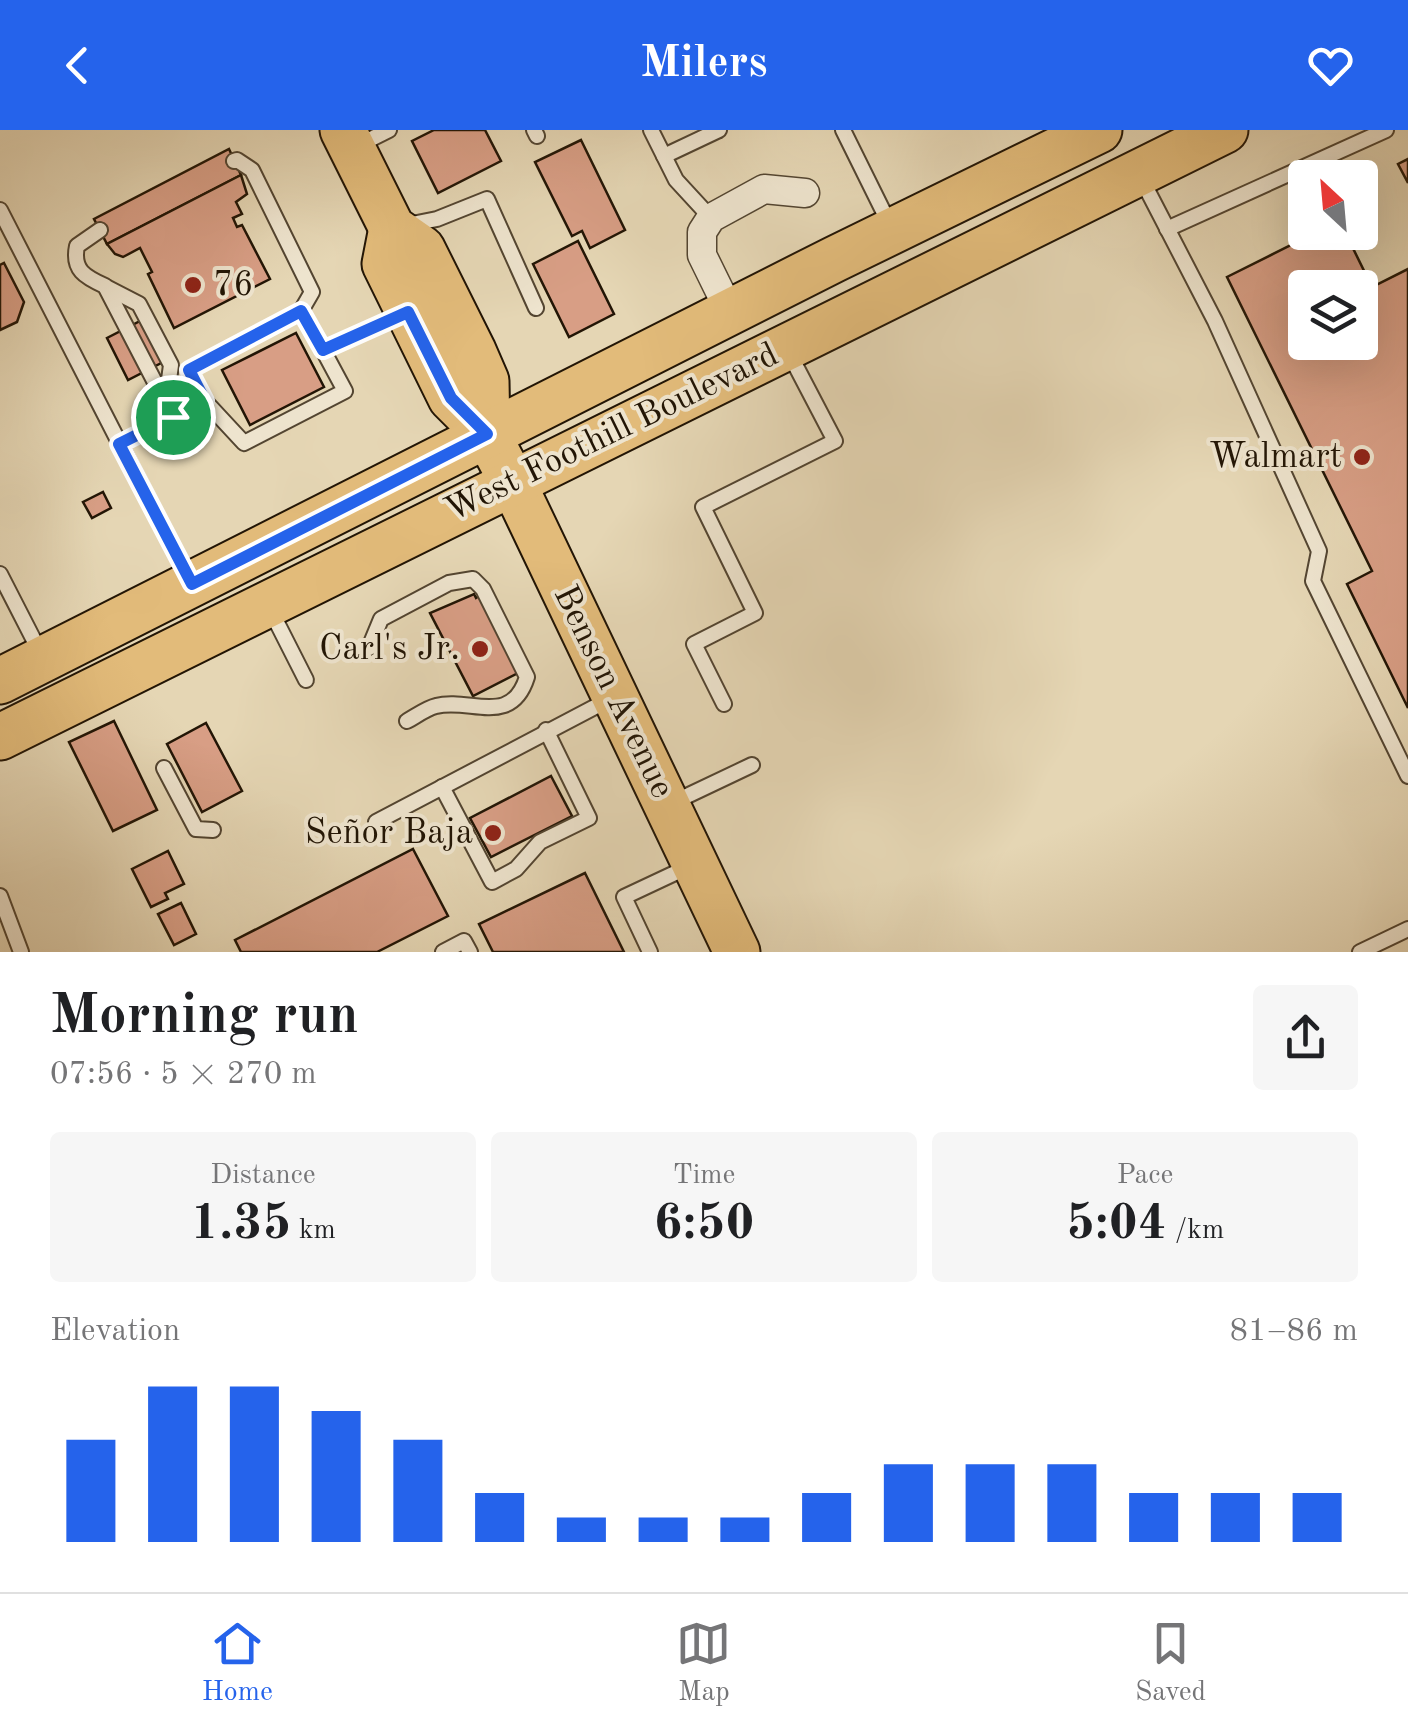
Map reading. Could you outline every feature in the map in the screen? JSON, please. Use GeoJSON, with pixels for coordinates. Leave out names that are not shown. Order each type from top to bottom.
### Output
{"type":"FeatureCollection","features":[{"type":"Feature","properties":{"kind":"main road","name":"West Foothill Boulevard"},"geometry":{"type":"LineString","coordinates":[[0,681],[1099,130]]}},
{"type":"Feature","properties":{"kind":"main road"},"geometry":{"type":"LineString","coordinates":[[879,302],[921,256],[984,218],[1101,159],[1115,149],[1121,130]]}},
{"type":"Feature","properties":{"kind":"main road"},"geometry":{"type":"LineString","coordinates":[[1138,173],[1140,141],[1157,130]]}},
{"type":"Feature","properties":{"kind":"main road","name":"West Foothill Boulevard"},"geometry":{"type":"LineString","coordinates":[[0,737],[1225,130]]}},
{"type":"Feature","properties":{"kind":"main road","name":"Benson Avenue"},"geometry":{"type":"LineString","coordinates":[[361,136],[392,228],[385,264],[451,398],[487,434],[512,481],[737,952]]}},
{"type":"Feature","properties":{"kind":"main road","name":"Benson Avenue"},"geometry":{"type":"LineString","coordinates":[[392,228],[422,249],[473,352],[486,381],[487,434]]}},
{"type":"Feature","properties":{"kind":"street"},"geometry":{"type":"LineString","coordinates":[[730,312],[702,255],[702,232],[711,218],[764,189],[805,193]]}},
{"type":"Feature","properties":{"kind":"lane"},"geometry":{"type":"LineString","coordinates":[[651,130],[676,180],[711,218]]}},
{"type":"Feature","properties":{"kind":"lane"},"geometry":{"type":"LineString","coordinates":[[664,156],[719,130]]}},
{"type":"Feature","properties":{"kind":"lane"},"geometry":{"type":"LineString","coordinates":[[844,130],[893,230]]}},
{"type":"Feature","properties":{"kind":"lane"},"geometry":{"type":"LineString","coordinates":[[1167,228],[1386,130]]}},
{"type":"Feature","properties":{"kind":"lane"},"geometry":{"type":"LineString","coordinates":[[234,161],[252,170],[312,292],[301,311],[189,370],[205,401],[244,442],[345,391],[301,311]]}},
{"type":"Feature","properties":{"kind":"lane"},"geometry":{"type":"LineString","coordinates":[[1138,173],[1221,335],[1319,551],[1313,581],[1408,776]]}},
{"type":"Feature","properties":{"kind":"lane"},"geometry":{"type":"LineString","coordinates":[[392,228],[437,219],[487,199],[536,308]]}},
{"type":"Feature","properties":{"kind":"lane"},"geometry":{"type":"LineString","coordinates":[[0,210],[192,584]]}},
{"type":"Feature","properties":{"kind":"lane"},"geometry":{"type":"LineString","coordinates":[[100,230],[77,246],[74,260],[83,277],[140,304],[171,364],[169,410]]}},
{"type":"Feature","properties":{"kind":"lane"},"geometry":{"type":"LineString","coordinates":[[105,286],[169,410]]}},
{"type":"Feature","properties":{"kind":"lane"},"geometry":{"type":"LineString","coordinates":[[323,350],[408,312]]}},
{"type":"Feature","properties":{"kind":"lane"},"geometry":{"type":"LineString","coordinates":[[724,704],[694,644],[756,613],[702,508],[835,440],[786,348]]}},
{"type":"Feature","properties":{"kind":"lane"},"geometry":{"type":"LineString","coordinates":[[119,444],[169,410],[205,401]]}},
{"type":"Feature","properties":{"kind":"lane"},"geometry":{"type":"LineString","coordinates":[[0,574],[43,659]]}},
{"type":"Feature","properties":{"kind":"lane"},"geometry":{"type":"LineString","coordinates":[[370,648],[380,619],[449,583],[473,579],[527,677],[522,691],[510,702],[486,709],[438,705],[408,721]]}},
{"type":"Feature","properties":{"kind":"lane"},"geometry":{"type":"LineString","coordinates":[[268,603],[306,680]]}},
{"type":"Feature","properties":{"kind":"lane"},"geometry":{"type":"LineString","coordinates":[[376,822],[615,696]]}},
{"type":"Feature","properties":{"kind":"lane"},"geometry":{"type":"LineString","coordinates":[[442,787],[492,882],[516,870],[540,842],[589,818],[546,730]]}},
{"type":"Feature","properties":{"kind":"lane"},"geometry":{"type":"LineString","coordinates":[[668,805],[752,765]]}},
{"type":"Feature","properties":{"kind":"lane"},"geometry":{"type":"LineString","coordinates":[[164,768],[196,829],[213,830]]}},
{"type":"Feature","properties":{"kind":"lane"},"geometry":{"type":"LineString","coordinates":[[650,952],[624,897],[695,863]]}},
{"type":"Feature","properties":{"kind":"lane"},"geometry":{"type":"LineString","coordinates":[[0,896],[21,952]]}},
{"type":"Feature","properties":{"kind":"lane"},"geometry":{"type":"LineString","coordinates":[[1363,951],[1408,928]]}},
{"type":"Feature","properties":{"kind":"lane"},"geometry":{"type":"LineString","coordinates":[[443,952],[464,942],[470,952]]}},
{"type":"Feature","properties":{"kind":"building"},"geometry":{"type":"Polygon","coordinates":[[[434,130],[485,130],[501,161],[438,193],[412,141],[434,130]]]}},
{"type":"Feature","properties":{"kind":"building"},"geometry":{"type":"Polygon","coordinates":[[[581,140],[625,230],[590,248],[582,231],[572,236],[535,162],[581,140]]]}},
{"type":"Feature","properties":{"kind":"building"},"geometry":{"type":"Polygon","coordinates":[[[229,149],[241,175],[107,244],[94,219],[229,149]]]}},
{"type":"Feature","properties":{"kind":"building"},"geometry":{"type":"Polygon","coordinates":[[[1408,159],[1408,183],[1398,164],[1408,159]]]}},
{"type":"Feature","properties":{"kind":"building"},"geometry":{"type":"Polygon","coordinates":[[[241,175],[247,194],[236,202],[242,214],[233,218],[237,227],[242,225],[270,279],[174,328],[140,248],[123,257],[107,244],[241,175]]]}},
{"type":"Feature","properties":{"kind":"building"},"geometry":{"type":"Polygon","coordinates":[[[578,241],[614,314],[569,337],[533,264],[578,241]]]}},
{"type":"Feature","properties":{"kind":"building","name":"Walmart"},"geometry":{"type":"Polygon","coordinates":[[[1288,246],[1288,250],[1354,250],[1364,270],[1288,270],[1288,360],[1378,360],[1378,284],[1408,269],[1408,708],[1347,584],[1372,571],[1227,277],[1288,246]]]}},
{"type":"Feature","properties":{"kind":"building"},"geometry":{"type":"Polygon","coordinates":[[[4,263],[24,302],[17,322],[0,330],[0,265],[4,263]]]}},
{"type":"Feature","properties":{"kind":"building"},"geometry":{"type":"Polygon","coordinates":[[[148,317],[169,359],[128,380],[107,338],[148,317]]]}},
{"type":"Feature","properties":{"kind":"building"},"geometry":{"type":"Polygon","coordinates":[[[296,333],[324,387],[250,425],[222,370],[296,333]]]}},
{"type":"Feature","properties":{"kind":"building"},"geometry":{"type":"Polygon","coordinates":[[[103,492],[111,508],[92,518],[83,502],[103,492]]]}},
{"type":"Feature","properties":{"kind":"building","name":"Carl's Jr."},"geometry":{"type":"Polygon","coordinates":[[[474,594],[479,596],[522,671],[473,696],[430,613],[474,594]]]}},
{"type":"Feature","properties":{"kind":"building"},"geometry":{"type":"Polygon","coordinates":[[[114,721],[157,810],[113,831],[69,742],[114,721]]]}},
{"type":"Feature","properties":{"kind":"building"},"geometry":{"type":"Polygon","coordinates":[[[206,723],[242,791],[202,812],[167,744],[206,723]]]}},
{"type":"Feature","properties":{"kind":"building"},"geometry":{"type":"Polygon","coordinates":[[[551,776],[572,816],[491,857],[470,818],[551,776]]]}},
{"type":"Feature","properties":{"kind":"building"},"geometry":{"type":"Polygon","coordinates":[[[413,849],[448,916],[377,952],[241,952],[235,940],[413,849]]]}},
{"type":"Feature","properties":{"kind":"building"},"geometry":{"type":"Polygon","coordinates":[[[168,851],[184,884],[165,893],[168,899],[151,907],[132,869],[168,851]]]}},
{"type":"Feature","properties":{"kind":"building"},"geometry":{"type":"Polygon","coordinates":[[[585,873],[624,952],[493,952],[479,924],[585,873]]]}},
{"type":"Feature","properties":{"kind":"building"},"geometry":{"type":"Polygon","coordinates":[[[181,903],[196,934],[174,945],[158,914],[181,903]]]}},
{"type":"Feature","properties":{"kind":"place","name":"76"},"geometry":{"type":"Point","coordinates":[193,285]}},
{"type":"Feature","properties":{"kind":"place","name":"Walmart"},"geometry":{"type":"Point","coordinates":[1362,457]}},
{"type":"Feature","properties":{"kind":"place","name":"Carl's Jr."},"geometry":{"type":"Point","coordinates":[480,649]}},
{"type":"Feature","properties":{"kind":"place","name":"Señor Baja"},"geometry":{"type":"Point","coordinates":[493,833]}},
{"type":"Feature","properties":{"kind":"route"},"geometry":{"type":"LineString","coordinates":[[301,311],[323,350],[408,312],[451,398],[487,434],[192,584],[119,444],[173,417],[205,401],[189,370],[301,311]]}}]}
